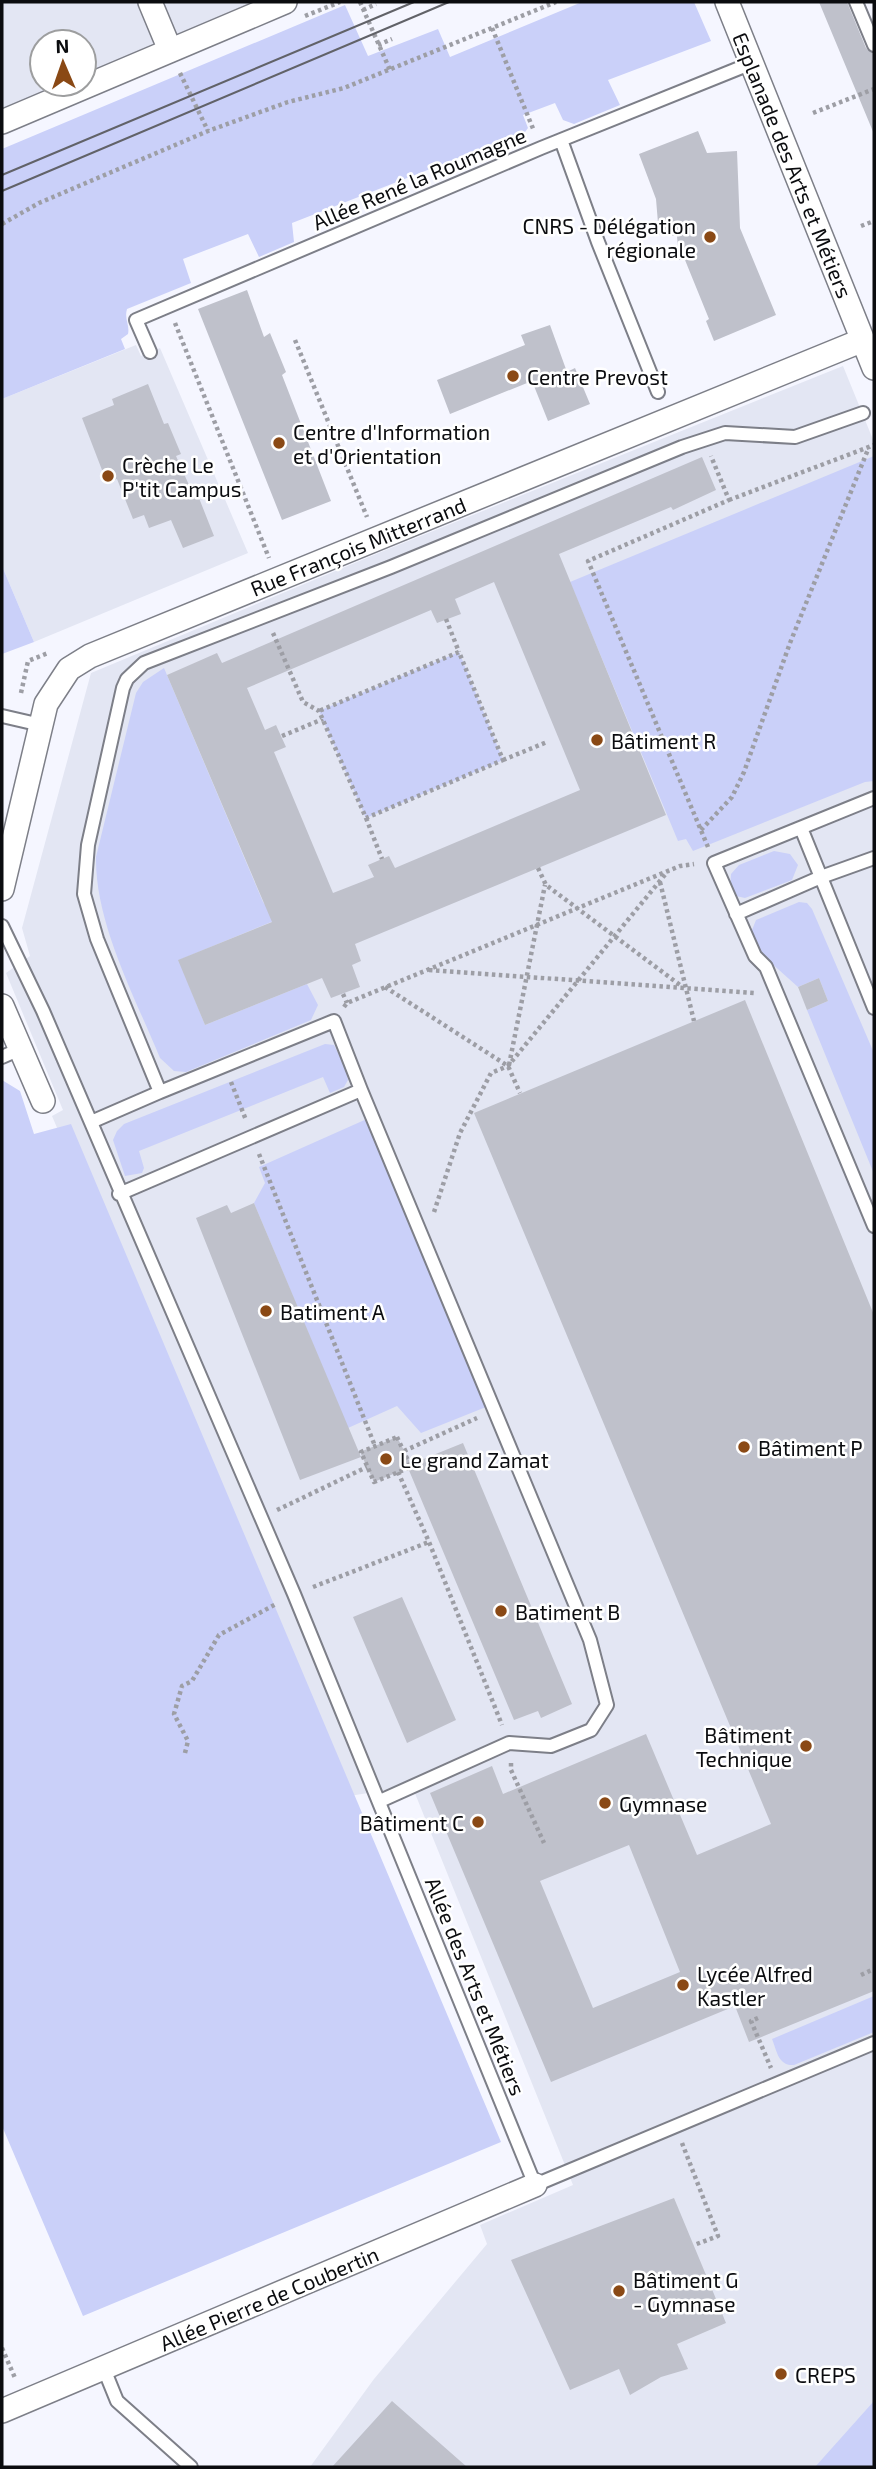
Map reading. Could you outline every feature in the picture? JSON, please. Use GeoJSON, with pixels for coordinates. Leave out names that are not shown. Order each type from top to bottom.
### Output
{"type":"FeatureCollection","features":[{"type":"Feature","properties":{"kind":"street"},"geometry":{"type":"LineString","coordinates":[[150,2],[170,50]]}},
{"type":"Feature","properties":{"kind":"street"},"geometry":{"type":"LineString","coordinates":[[2,122],[285,2]]}},
{"type":"Feature","properties":{"kind":"street","name":"Esplanade des Arts et Métiers"},"geometry":{"type":"LineString","coordinates":[[727,2],[874,368]]}},
{"type":"Feature","properties":{"kind":"street","name":"Rue François Mitterrand"},"geometry":{"type":"LineString","coordinates":[[2,889],[46,704],[69,669],[90,656],[863,340]]}},
{"type":"Feature","properties":{"kind":"street"},"geometry":{"type":"LineString","coordinates":[[2,1006],[11,1053],[43,1101]]}},
{"type":"Feature","properties":{"kind":"street","name":"Allée Pierre de Coubertin"},"geometry":{"type":"LineString","coordinates":[[2,2412],[536,2185]]}},
{"type":"Feature","properties":{"kind":"lane"},"geometry":{"type":"LineString","coordinates":[[856,2],[874,45]]}},
{"type":"Feature","properties":{"kind":"lane","name":"Allée René la Roumagne"},"geometry":{"type":"LineString","coordinates":[[150,352],[136,320],[541,148],[752,63]]}},
{"type":"Feature","properties":{"kind":"lane"},"geometry":{"type":"LineString","coordinates":[[561,140],[598,242],[658,392]]}},
{"type":"Feature","properties":{"kind":"lane"},"geometry":{"type":"LineString","coordinates":[[160,1092],[90,918],[84,894],[88,845],[123,688],[134,671],[144,663],[391,567],[703,439],[725,433],[794,437],[863,413]]}},
{"type":"Feature","properties":{"kind":"lane"},"geometry":{"type":"LineString","coordinates":[[2,716],[41,725]]}},
{"type":"Feature","properties":{"kind":"lane"},"geometry":{"type":"LineString","coordinates":[[874,798],[714,863],[755,956],[766,967],[874,1226]]}},
{"type":"Feature","properties":{"kind":"lane"},"geometry":{"type":"LineString","coordinates":[[801,828],[874,1008]]}},
{"type":"Feature","properties":{"kind":"lane"},"geometry":{"type":"LineString","coordinates":[[736,914],[821,877],[874,858]]}},
{"type":"Feature","properties":{"kind":"lane","name":"Allée des Arts et Métiers"},"geometry":{"type":"LineString","coordinates":[[2,926],[43,1011],[119,1194],[294,1594],[536,2185]]}},
{"type":"Feature","properties":{"kind":"lane"},"geometry":{"type":"LineString","coordinates":[[91,1122],[334,1021],[590,1640],[607,1705],[591,1730],[551,1746],[509,1743],[380,1801]]}},
{"type":"Feature","properties":{"kind":"lane"},"geometry":{"type":"LineString","coordinates":[[119,1194],[361,1090]]}},
{"type":"Feature","properties":{"kind":"lane"},"geometry":{"type":"LineString","coordinates":[[536,2185],[874,2043]]}},
{"type":"Feature","properties":{"kind":"lane"},"geometry":{"type":"LineString","coordinates":[[104,2369],[117,2401],[191,2467]]}},
{"type":"Feature","properties":{"kind":"path"},"geometry":{"type":"LineString","coordinates":[[360,2],[390,70]]}},
{"type":"Feature","properties":{"kind":"path"},"geometry":{"type":"LineString","coordinates":[[2,224],[39,203],[208,131],[288,102],[344,88],[556,2]]}},
{"type":"Feature","properties":{"kind":"path"},"geometry":{"type":"LineString","coordinates":[[363,9],[376,4]]}},
{"type":"Feature","properties":{"kind":"path"},"geometry":{"type":"LineString","coordinates":[[492,28],[541,148]]}},
{"type":"Feature","properties":{"kind":"path"},"geometry":{"type":"LineString","coordinates":[[378,45],[392,39]]}},
{"type":"Feature","properties":{"kind":"path"},"geometry":{"type":"LineString","coordinates":[[170,50],[208,131]]}},
{"type":"Feature","properties":{"kind":"path"},"geometry":{"type":"LineString","coordinates":[[813,113],[874,89]]}},
{"type":"Feature","properties":{"kind":"path"},"geometry":{"type":"LineString","coordinates":[[860,226],[874,220]]}},
{"type":"Feature","properties":{"kind":"path"},"geometry":{"type":"LineString","coordinates":[[168,306],[270,560]]}},
{"type":"Feature","properties":{"kind":"path"},"geometry":{"type":"LineString","coordinates":[[295,340],[369,520]]}},
{"type":"Feature","properties":{"kind":"path"},"geometry":{"type":"LineString","coordinates":[[703,439],[729,500]]}},
{"type":"Feature","properties":{"kind":"path"},"geometry":{"type":"LineString","coordinates":[[334,1021],[347,1003],[385,987],[669,870],[680,866],[714,863],[588,561],[729,500],[872,446]]}},
{"type":"Feature","properties":{"kind":"path"},"geometry":{"type":"LineString","coordinates":[[701,830],[732,797],[744,772],[790,643],[872,446]]}},
{"type":"Feature","properties":{"kind":"path"},"geometry":{"type":"LineString","coordinates":[[265,615],[303,702],[319,711],[323,719],[382,859]]}},
{"type":"Feature","properties":{"kind":"path"},"geometry":{"type":"LineString","coordinates":[[446,620],[503,760]]}},
{"type":"Feature","properties":{"kind":"path"},"geometry":{"type":"LineString","coordinates":[[319,711],[459,652]]}},
{"type":"Feature","properties":{"kind":"path"},"geometry":{"type":"LineString","coordinates":[[282,736],[323,719]]}},
{"type":"Feature","properties":{"kind":"path"},"geometry":{"type":"LineString","coordinates":[[366,818],[547,742]]}},
{"type":"Feature","properties":{"kind":"path"},"geometry":{"type":"LineString","coordinates":[[538,868],[546,884],[685,988]]}},
{"type":"Feature","properties":{"kind":"path"},"geometry":{"type":"LineString","coordinates":[[424,1242],[460,1133],[491,1073],[509,1066],[669,870]]}},
{"type":"Feature","properties":{"kind":"path"},"geometry":{"type":"LineString","coordinates":[[660,881],[694,1021]]}},
{"type":"Feature","properties":{"kind":"path"},"geometry":{"type":"LineString","coordinates":[[520,1093],[509,1066],[546,884]]}},
{"type":"Feature","properties":{"kind":"path"},"geometry":{"type":"LineString","coordinates":[[428,970],[778,995]]}},
{"type":"Feature","properties":{"kind":"path"},"geometry":{"type":"LineString","coordinates":[[385,987],[509,1066]]}},
{"type":"Feature","properties":{"kind":"path"},"geometry":{"type":"LineString","coordinates":[[343,994],[347,1003]]}},
{"type":"Feature","properties":{"kind":"path"},"geometry":{"type":"LineString","coordinates":[[225,1066],[375,1446]]}},
{"type":"Feature","properties":{"kind":"path"},"geometry":{"type":"LineString","coordinates":[[404,1451],[494,1411]]}},
{"type":"Feature","properties":{"kind":"path"},"geometry":{"type":"LineString","coordinates":[[397,1437],[411,1467],[374,1482],[361,1452],[375,1446],[397,1437]]}},
{"type":"Feature","properties":{"kind":"path"},"geometry":{"type":"LineString","coordinates":[[261,1518],[367,1467]]}},
{"type":"Feature","properties":{"kind":"path"},"geometry":{"type":"LineString","coordinates":[[398,1472],[429,1542],[509,1743],[511,1770],[544,1843]]}},
{"type":"Feature","properties":{"kind":"path"},"geometry":{"type":"LineString","coordinates":[[185,1753],[188,1741],[174,1714],[182,1686],[192,1681],[219,1635],[294,1594],[429,1542]]}},
{"type":"Feature","properties":{"kind":"path"},"geometry":{"type":"LineString","coordinates":[[861,1975],[874,1969]]}},
{"type":"Feature","properties":{"kind":"path"},"geometry":{"type":"LineString","coordinates":[[758,2018],[751,2021],[777,2084]]}},
{"type":"Feature","properties":{"kind":"path"},"geometry":{"type":"LineString","coordinates":[[676,2126],[718,2236],[694,2245]]}},
{"type":"Feature","properties":{"kind":"path"},"geometry":{"type":"LineString","coordinates":[[2,2347],[26,2402]]}},
{"type":"Feature","properties":{"kind":"shaded area"},"geometry":{"type":"Polygon","coordinates":[[[2,2],[270,2],[98,72],[98,28],[28,28],[28,98],[32,98],[2,110],[2,2]]]}},
{"type":"Feature","properties":{"kind":"shaded area"},"geometry":{"type":"Polygon","coordinates":[[[582,2],[694,2],[711,41],[608,80],[620,105],[574,124],[563,120],[555,103],[523,115],[528,128],[525,132],[292,223],[294,242],[259,257],[248,234],[183,259],[191,283],[127,309],[128,334],[121,339],[125,349],[2,399],[2,149],[345,5],[368,56],[438,29],[450,57],[582,2]]]}},
{"type":"Feature","properties":{"kind":"shaded area","name":"Crèche Le P'tit Campus"},"geometry":{"type":"Polygon","coordinates":[[[136,345],[141,356],[160,348],[248,553],[34,642],[2,566],[2,399],[136,345]]]}},
{"type":"Feature","properties":{"kind":"shaded area"},"geometry":{"type":"Polygon","coordinates":[[[843,366],[874,442],[874,2467],[310,2467],[374,2379],[487,2244],[480,2225],[573,2185],[412,1786],[343,1797],[52,1116],[63,1110],[6,973],[30,956],[22,928],[91,673],[381,552],[843,366]]]}},
{"type":"Feature","properties":{"kind":"shaded area"},"geometry":{"type":"Polygon","coordinates":[[[874,456],[874,781],[865,782],[693,851],[686,839],[678,841],[570,582],[874,456]]]}},
{"type":"Feature","properties":{"kind":"shaded area"},"geometry":{"type":"Polygon","coordinates":[[[2,566],[34,642],[2,654],[2,566]]]}},
{"type":"Feature","properties":{"kind":"shaded area"},"geometry":{"type":"Polygon","coordinates":[[[459,652],[503,760],[366,818],[319,711],[459,652]]]}},
{"type":"Feature","properties":{"kind":"shaded area"},"geometry":{"type":"Polygon","coordinates":[[[164,668],[263,902],[276,920],[179,960],[205,1025],[307,984],[318,1005],[311,1020],[186,1072],[174,1071],[160,1058],[109,934],[97,882],[96,857],[136,693],[143,682],[164,668]]]}},
{"type":"Feature","properties":{"kind":"shaded area"},"geometry":{"type":"Polygon","coordinates":[[[774,851],[790,854],[798,865],[792,880],[745,898],[736,896],[730,889],[731,874],[739,865],[774,851]]]}},
{"type":"Feature","properties":{"kind":"shaded area"},"geometry":{"type":"Polygon","coordinates":[[[799,902],[807,903],[812,909],[874,1053],[874,1174],[807,1010],[828,1001],[819,978],[798,987],[759,952],[752,930],[756,920],[799,902]]]}},
{"type":"Feature","properties":{"kind":"shaded area"},"geometry":{"type":"Polygon","coordinates":[[[325,1044],[334,1045],[346,1069],[348,1080],[344,1087],[330,1093],[323,1077],[139,1151],[144,1168],[142,1173],[125,1176],[113,1140],[124,1124],[325,1044]]]}},
{"type":"Feature","properties":{"kind":"shaded area"},"geometry":{"type":"Polygon","coordinates":[[[2,1080],[20,1091],[34,1134],[71,1124],[501,2142],[83,2316],[2,2126],[2,1080]]]}},
{"type":"Feature","properties":{"kind":"shaded area"},"geometry":{"type":"Polygon","coordinates":[[[369,1118],[491,1405],[421,1433],[397,1406],[348,1428],[254,1203],[265,1183],[259,1167],[369,1118]]]}},
{"type":"Feature","properties":{"kind":"shaded area"},"geometry":{"type":"Polygon","coordinates":[[[874,1996],[874,2032],[794,2065],[785,2063],[779,2057],[772,2039],[874,1996]]]}},
{"type":"Feature","properties":{"kind":"shaded area"},"geometry":{"type":"Polygon","coordinates":[[[874,2401],[874,2467],[815,2467],[874,2401]]]}},
{"type":"Feature","properties":{"kind":"building"},"geometry":{"type":"Polygon","coordinates":[[[819,2],[847,2],[866,48],[874,54],[874,134],[819,2]]]}},
{"type":"Feature","properties":{"kind":"building","name":"CNRS - Délégation régionale"},"geometry":{"type":"Polygon","coordinates":[[[698,131],[707,153],[737,151],[740,228],[776,315],[714,341],[706,321],[709,319],[685,260],[679,260],[677,236],[659,235],[656,199],[639,154],[698,131]]]}},
{"type":"Feature","properties":{"kind":"building","name":"Centre d'Information et d'Orientation"},"geometry":{"type":"Polygon","coordinates":[[[247,290],[264,337],[270,333],[286,372],[282,375],[331,501],[282,520],[198,309],[247,290]]]}},
{"type":"Feature","properties":{"kind":"building","name":"Centre Prevost"},"geometry":{"type":"Polygon","coordinates":[[[550,325],[567,372],[575,368],[590,404],[548,421],[532,381],[450,414],[437,380],[525,345],[521,335],[550,325]]]}},
{"type":"Feature","properties":{"kind":"building"},"geometry":{"type":"Polygon","coordinates":[[[148,384],[164,424],[168,423],[181,454],[176,456],[193,494],[197,493],[214,536],[183,548],[171,520],[149,528],[144,515],[133,519],[117,479],[107,483],[82,418],[114,405],[112,399],[148,384]]]}},
{"type":"Feature","properties":{"kind":"building","name":"Bâtiment R"},"geometry":{"type":"Polygon","coordinates":[[[702,457],[716,490],[673,510],[671,507],[559,554],[666,815],[355,944],[361,961],[352,965],[360,987],[331,998],[322,978],[205,1025],[178,960],[272,922],[167,675],[217,653],[222,663],[702,457]],[[494,582],[455,599],[461,614],[437,623],[431,610],[247,688],[265,730],[276,725],[286,747],[274,752],[333,893],[374,877],[368,865],[389,856],[395,868],[580,790],[494,582]]]}},
{"type":"Feature","properties":{"kind":"building"},"geometry":{"type":"Polygon","coordinates":[[[819,978],[828,1001],[807,1010],[798,987],[819,978]]]}},
{"type":"Feature","properties":{"kind":"building"},"geometry":{"type":"Polygon","coordinates":[[[745,1000],[874,1315],[874,1991],[749,2042],[735,2006],[551,2082],[430,1793],[492,1766],[503,1794],[646,1734],[697,1855],[771,1824],[474,1113],[745,1000]],[[629,1845],[540,1881],[593,2008],[680,1972],[629,1845]]]}},
{"type":"Feature","properties":{"kind":"building","name":"Batiment A"},"geometry":{"type":"Polygon","coordinates":[[[254,1203],[361,1457],[300,1480],[196,1218],[227,1205],[231,1213],[254,1203]]]}},
{"type":"Feature","properties":{"kind":"building","name":"Batiment B"},"geometry":{"type":"Polygon","coordinates":[[[397,1437],[411,1464],[463,1443],[572,1704],[541,1718],[538,1711],[514,1720],[408,1468],[374,1482],[360,1452],[397,1437]]]}},
{"type":"Feature","properties":{"kind":"building"},"geometry":{"type":"Polygon","coordinates":[[[402,1597],[456,1720],[407,1743],[353,1617],[402,1597]]]}},
{"type":"Feature","properties":{"kind":"building","name":"Bâtiment G - Gymnase"},"geometry":{"type":"Polygon","coordinates":[[[674,2198],[726,2323],[677,2344],[688,2369],[661,2377],[630,2395],[619,2369],[570,2390],[511,2260],[674,2198]]]}},
{"type":"Feature","properties":{"kind":"building"},"geometry":{"type":"Polygon","coordinates":[[[392,2401],[467,2467],[332,2467],[392,2401]]]}},
{"type":"Feature","properties":{"kind":"tram line"},"geometry":{"type":"LineString","coordinates":[[2,175],[414,2]]}},
{"type":"Feature","properties":{"kind":"tram line"},"geometry":{"type":"LineString","coordinates":[[2,191],[449,2]]}},
{"type":"Feature","properties":{"kind":"place","name":"CNRS - Délégation régionale"},"geometry":{"type":"Point","coordinates":[710,237]}},
{"type":"Feature","properties":{"kind":"place","name":"Centre Prevost"},"geometry":{"type":"Point","coordinates":[513,376]}},
{"type":"Feature","properties":{"kind":"place","name":"Centre d'Information et d'Orientation"},"geometry":{"type":"Point","coordinates":[279,443]}},
{"type":"Feature","properties":{"kind":"place","name":"Crèche Le P'tit Campus"},"geometry":{"type":"Point","coordinates":[108,476]}},
{"type":"Feature","properties":{"kind":"place","name":"Bâtiment R"},"geometry":{"type":"Point","coordinates":[597,740]}},
{"type":"Feature","properties":{"kind":"place","name":"Batiment A"},"geometry":{"type":"Point","coordinates":[266,1311]}},
{"type":"Feature","properties":{"kind":"place","name":"Bâtiment P"},"geometry":{"type":"Point","coordinates":[744,1447]}},
{"type":"Feature","properties":{"kind":"place","name":"Le grand Zamat"},"geometry":{"type":"Point","coordinates":[386,1459]}},
{"type":"Feature","properties":{"kind":"place","name":"Batiment B"},"geometry":{"type":"Point","coordinates":[501,1611]}},
{"type":"Feature","properties":{"kind":"place","name":"Bâtiment Technique"},"geometry":{"type":"Point","coordinates":[806,1746]}},
{"type":"Feature","properties":{"kind":"place","name":"Gymnase"},"geometry":{"type":"Point","coordinates":[605,1803]}},
{"type":"Feature","properties":{"kind":"place","name":"Bâtiment C"},"geometry":{"type":"Point","coordinates":[478,1822]}},
{"type":"Feature","properties":{"kind":"place","name":"Lycée Alfred Kastler"},"geometry":{"type":"Point","coordinates":[683,1985]}},
{"type":"Feature","properties":{"kind":"place","name":"Bâtiment G - Gymnase"},"geometry":{"type":"Point","coordinates":[619,2291]}},
{"type":"Feature","properties":{"kind":"place","name":"CREPS"},"geometry":{"type":"Point","coordinates":[781,2374]}}]}
